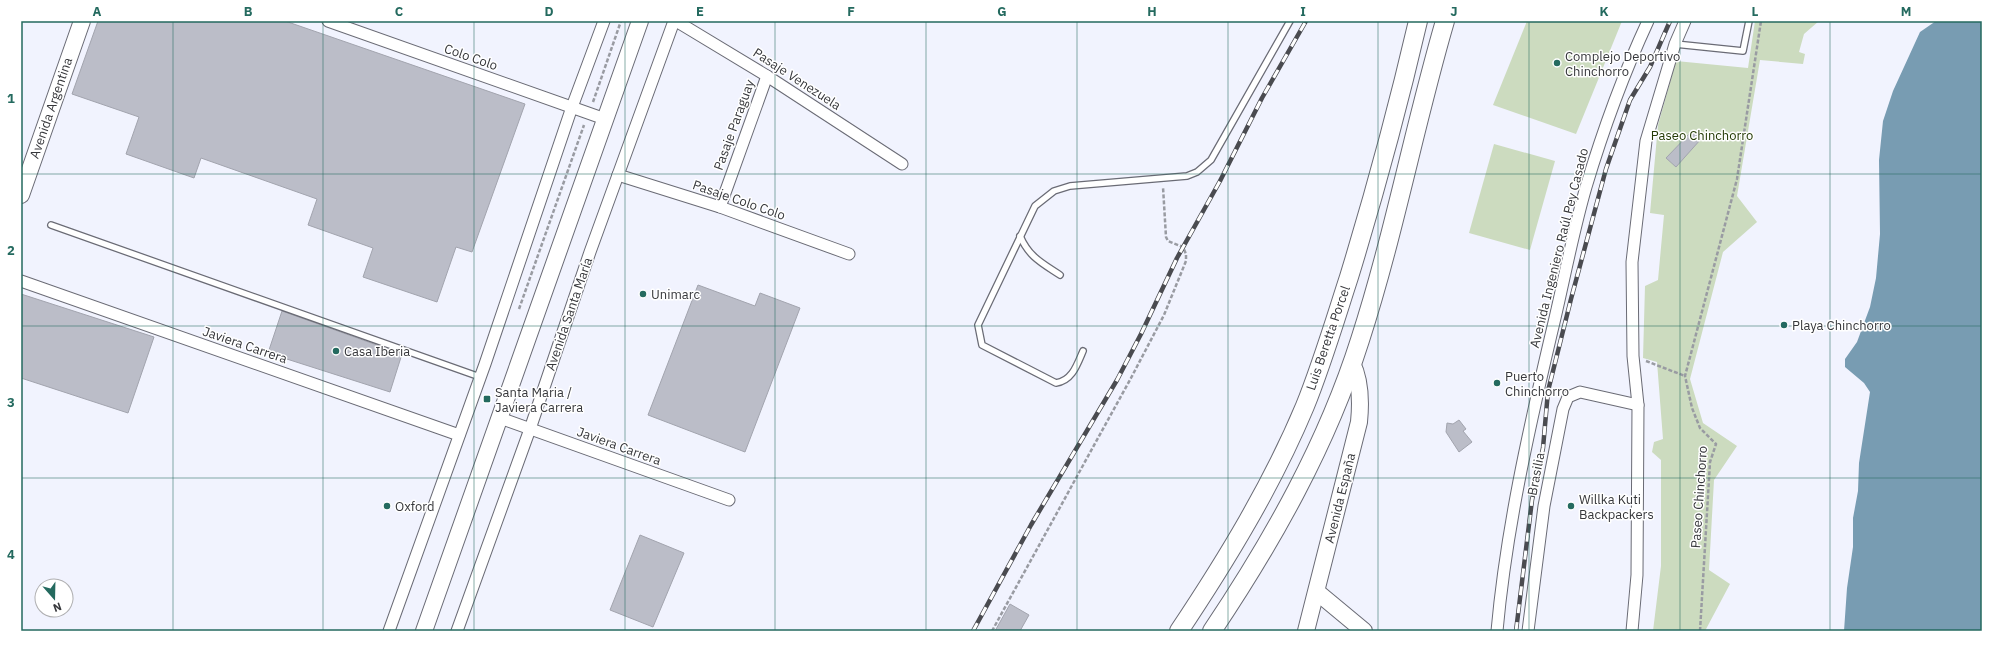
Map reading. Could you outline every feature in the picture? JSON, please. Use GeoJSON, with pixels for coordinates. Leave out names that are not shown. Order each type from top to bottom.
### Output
{"type":"FeatureCollection","features":[{"type":"Feature","properties":{"kind":"main road","name":"Avenida Argentina"},"geometry":{"type":"LineString","coordinates":[[21,195],[82,21]]}},
{"type":"Feature","properties":{"kind":"main road"},"geometry":{"type":"LineString","coordinates":[[424,631],[640,21]]}},
{"type":"Feature","properties":{"kind":"main road","name":"Luis Beretta Porcel"},"geometry":{"type":"LineString","coordinates":[[1179,631],[1246,524],[1280,460],[1306,404],[1338,312],[1377,185],[1418,21]]}},
{"type":"Feature","properties":{"kind":"main road"},"geometry":{"type":"LineString","coordinates":[[1212,631],[1259,558],[1293,498],[1323,436],[1352,363],[1384,258],[1445,21]]}},
{"type":"Feature","properties":{"kind":"main road","name":"Avenida España"},"geometry":{"type":"LineString","coordinates":[[1306,631],[1359,422],[1361,404],[1358,382],[1352,363]]}},
{"type":"Feature","properties":{"kind":"main road"},"geometry":{"type":"LineString","coordinates":[[1317,592],[1364,631]]}},
{"type":"Feature","properties":{"kind":"street","name":"Colo Colo"},"geometry":{"type":"LineString","coordinates":[[328,21],[605,119]]}},
{"type":"Feature","properties":{"kind":"street"},"geometry":{"type":"LineString","coordinates":[[389,631],[480,377],[572,107],[604,21]]}},
{"type":"Feature","properties":{"kind":"street","name":"Pasaje Venezuela"},"geometry":{"type":"LineString","coordinates":[[675,21],[767,76],[902,164]]}},
{"type":"Feature","properties":{"kind":"street","name":"Avenida Santa María"},"geometry":{"type":"LineString","coordinates":[[457,631],[530,429],[590,252],[675,21]]}},
{"type":"Feature","properties":{"kind":"street","name":"Avenida Ingeniero Raúl Pey Casado"},"geometry":{"type":"LineString","coordinates":[[1497,631],[1510,528],[1523,464],[1586,189],[1610,112],[1648,21]]}},
{"type":"Feature","properties":{"kind":"street"},"geometry":{"type":"LineString","coordinates":[[1632,631],[1637,575],[1638,405],[1633,356],[1632,262],[1646,141],[1675,44],[1685,21]]}},
{"type":"Feature","properties":{"kind":"street","name":"Pasaje Paraguay"},"geometry":{"type":"LineString","coordinates":[[720,207],[767,76]]}},
{"type":"Feature","properties":{"kind":"street","name":"Pasaje Colo Colo"},"geometry":{"type":"LineString","coordinates":[[618,175],[720,207],[849,254]]}},
{"type":"Feature","properties":{"kind":"street","name":"Javiera Carrera"},"geometry":{"type":"LineString","coordinates":[[21,281],[459,435]]}},
{"type":"Feature","properties":{"kind":"street","name":"Brasilia"},"geometry":{"type":"LineString","coordinates":[[1528,631],[1544,506],[1563,409],[1568,397],[1580,392],[1638,405]]}},
{"type":"Feature","properties":{"kind":"street","name":"Javiera Carrera"},"geometry":{"type":"LineString","coordinates":[[500,418],[729,500]]}},
{"type":"Feature","properties":{"kind":"lane"},"geometry":{"type":"LineString","coordinates":[[1083,351],[1072,374],[1065,382],[1056,383],[982,345],[978,325],[1035,206],[1054,191],[1070,186],[1187,176],[1197,172],[1211,160],[1290,21]]}},
{"type":"Feature","properties":{"kind":"lane"},"geometry":{"type":"LineString","coordinates":[[1675,44],[1744,51],[1748,21]]}},
{"type":"Feature","properties":{"kind":"lane"},"geometry":{"type":"LineString","coordinates":[[51,225],[480,377]]}},
{"type":"Feature","properties":{"kind":"lane"},"geometry":{"type":"LineString","coordinates":[[1020,236],[1026,249],[1037,260],[1060,275]]}},
{"type":"Feature","properties":{"kind":"path","name":"Paseo Chinchorro"},"geometry":{"type":"LineString","coordinates":[[1700,631],[1710,462],[1716,444],[1700,428],[1692,408],[1685,376],[1737,178],[1761,21]]}},
{"type":"Feature","properties":{"kind":"path"},"geometry":{"type":"LineString","coordinates":[[992,631],[1131,378],[1164,314],[1186,261],[1186,254],[1183,247],[1168,241],[1166,237],[1162,178]]}},
{"type":"Feature","properties":{"kind":"path"},"geometry":{"type":"LineString","coordinates":[[1633,356],[1685,376]]}},
{"type":"Feature","properties":{"kind":"green space","name":"Complejo Deportivo Chinchorro"},"geometry":{"type":"Polygon","coordinates":[[[1527,21],[1622,21],[1576,134],[1493,105],[1527,21]]]}},
{"type":"Feature","properties":{"kind":"green space","name":"Paseo Chinchorro"},"geometry":{"type":"Polygon","coordinates":[[[1755,21],[1819,21],[1804,34],[1799,52],[1805,54],[1803,64],[1760,60],[1737,196],[1757,222],[1723,252],[1690,379],[1703,423],[1737,446],[1714,480],[1709,570],[1730,584],[1705,631],[1653,631],[1661,566],[1661,460],[1652,452],[1654,442],[1663,439],[1657,362],[1643,358],[1645,286],[1658,280],[1664,215],[1650,213],[1658,125],[1676,61],[1748,68],[1755,21]]]}},
{"type":"Feature","properties":{"kind":"green space"},"geometry":{"type":"Polygon","coordinates":[[[1494,144],[1555,161],[1530,250],[1469,233],[1494,144]]]}},
{"type":"Feature","properties":{"kind":"water"},"geometry":{"type":"Polygon","coordinates":[[[1936,21],[1982,21],[1982,631],[1844,631],[1847,588],[1853,547],[1853,518],[1858,491],[1859,463],[1870,392],[1864,383],[1845,367],[1845,359],[1857,342],[1870,307],[1876,278],[1880,234],[1879,160],[1883,121],[1893,91],[1920,32],[1936,21]]]}},
{"type":"Feature","properties":{"kind":"building"},"geometry":{"type":"Polygon","coordinates":[[[98,21],[285,21],[525,104],[472,252],[456,247],[437,302],[363,277],[373,248],[308,225],[317,199],[201,158],[194,178],[126,154],[139,117],[72,94],[98,21]]]}},
{"type":"Feature","properties":{"kind":"building"},"geometry":{"type":"Polygon","coordinates":[[[1692,131],[1701,139],[1676,167],[1666,158],[1692,131]]]}},
{"type":"Feature","properties":{"kind":"building"},"geometry":{"type":"Polygon","coordinates":[[[698,285],[755,306],[760,293],[800,308],[745,452],[648,415],[698,285]]]}},
{"type":"Feature","properties":{"kind":"building"},"geometry":{"type":"Polygon","coordinates":[[[21,294],[154,337],[128,413],[21,378],[21,294]]]}},
{"type":"Feature","properties":{"kind":"building","name":"Casa Iberia"},"geometry":{"type":"Polygon","coordinates":[[[282,311],[402,354],[390,392],[268,353],[282,311]]]}},
{"type":"Feature","properties":{"kind":"building"},"geometry":{"type":"Polygon","coordinates":[[[1459,420],[1466,429],[1463,431],[1472,442],[1459,452],[1446,432],[1447,423],[1453,424],[1459,420]]]}},
{"type":"Feature","properties":{"kind":"building"},"geometry":{"type":"Polygon","coordinates":[[[640,535],[684,553],[653,627],[610,610],[640,535]]]}},
{"type":"Feature","properties":{"kind":"building"},"geometry":{"type":"Polygon","coordinates":[[[1010,604],[1029,615],[1020,631],[995,631],[1010,604]]]}},
{"type":"Feature","properties":{"kind":"railway"},"geometry":{"type":"LineString","coordinates":[[973,631],[1031,525],[1117,380],[1141,334],[1177,258],[1220,181],[1262,98],[1306,21]]}},
{"type":"Feature","properties":{"kind":"railway"},"geometry":{"type":"LineString","coordinates":[[1516,631],[1532,500],[1543,448],[1548,391],[1571,299],[1606,169],[1630,100],[1650,67],[1670,21]]}},
{"type":"Feature","properties":{"kind":"place","name":"Complejo Deportivo Chinchorro"},"geometry":{"type":"Point","coordinates":[1557,63]}},
{"type":"Feature","properties":{"kind":"place","name":"Unimarc"},"geometry":{"type":"Point","coordinates":[643,294]}},
{"type":"Feature","properties":{"kind":"place","name":"Playa Chinchorro"},"geometry":{"type":"Point","coordinates":[1784,325]}},
{"type":"Feature","properties":{"kind":"place","name":"Casa Iberia"},"geometry":{"type":"Point","coordinates":[336,351]}},
{"type":"Feature","properties":{"kind":"place","name":"Puerto Chinchorro"},"geometry":{"type":"Point","coordinates":[1497,383]}},
{"type":"Feature","properties":{"kind":"place","name":"Santa Maria / Javiera Carrera"},"geometry":{"type":"Point","coordinates":[487,399]}},
{"type":"Feature","properties":{"kind":"place","name":"Oxford"},"geometry":{"type":"Point","coordinates":[387,506]}},
{"type":"Feature","properties":{"kind":"place","name":"Willka Kuti Backpackers"},"geometry":{"type":"Point","coordinates":[1571,506]}}]}
